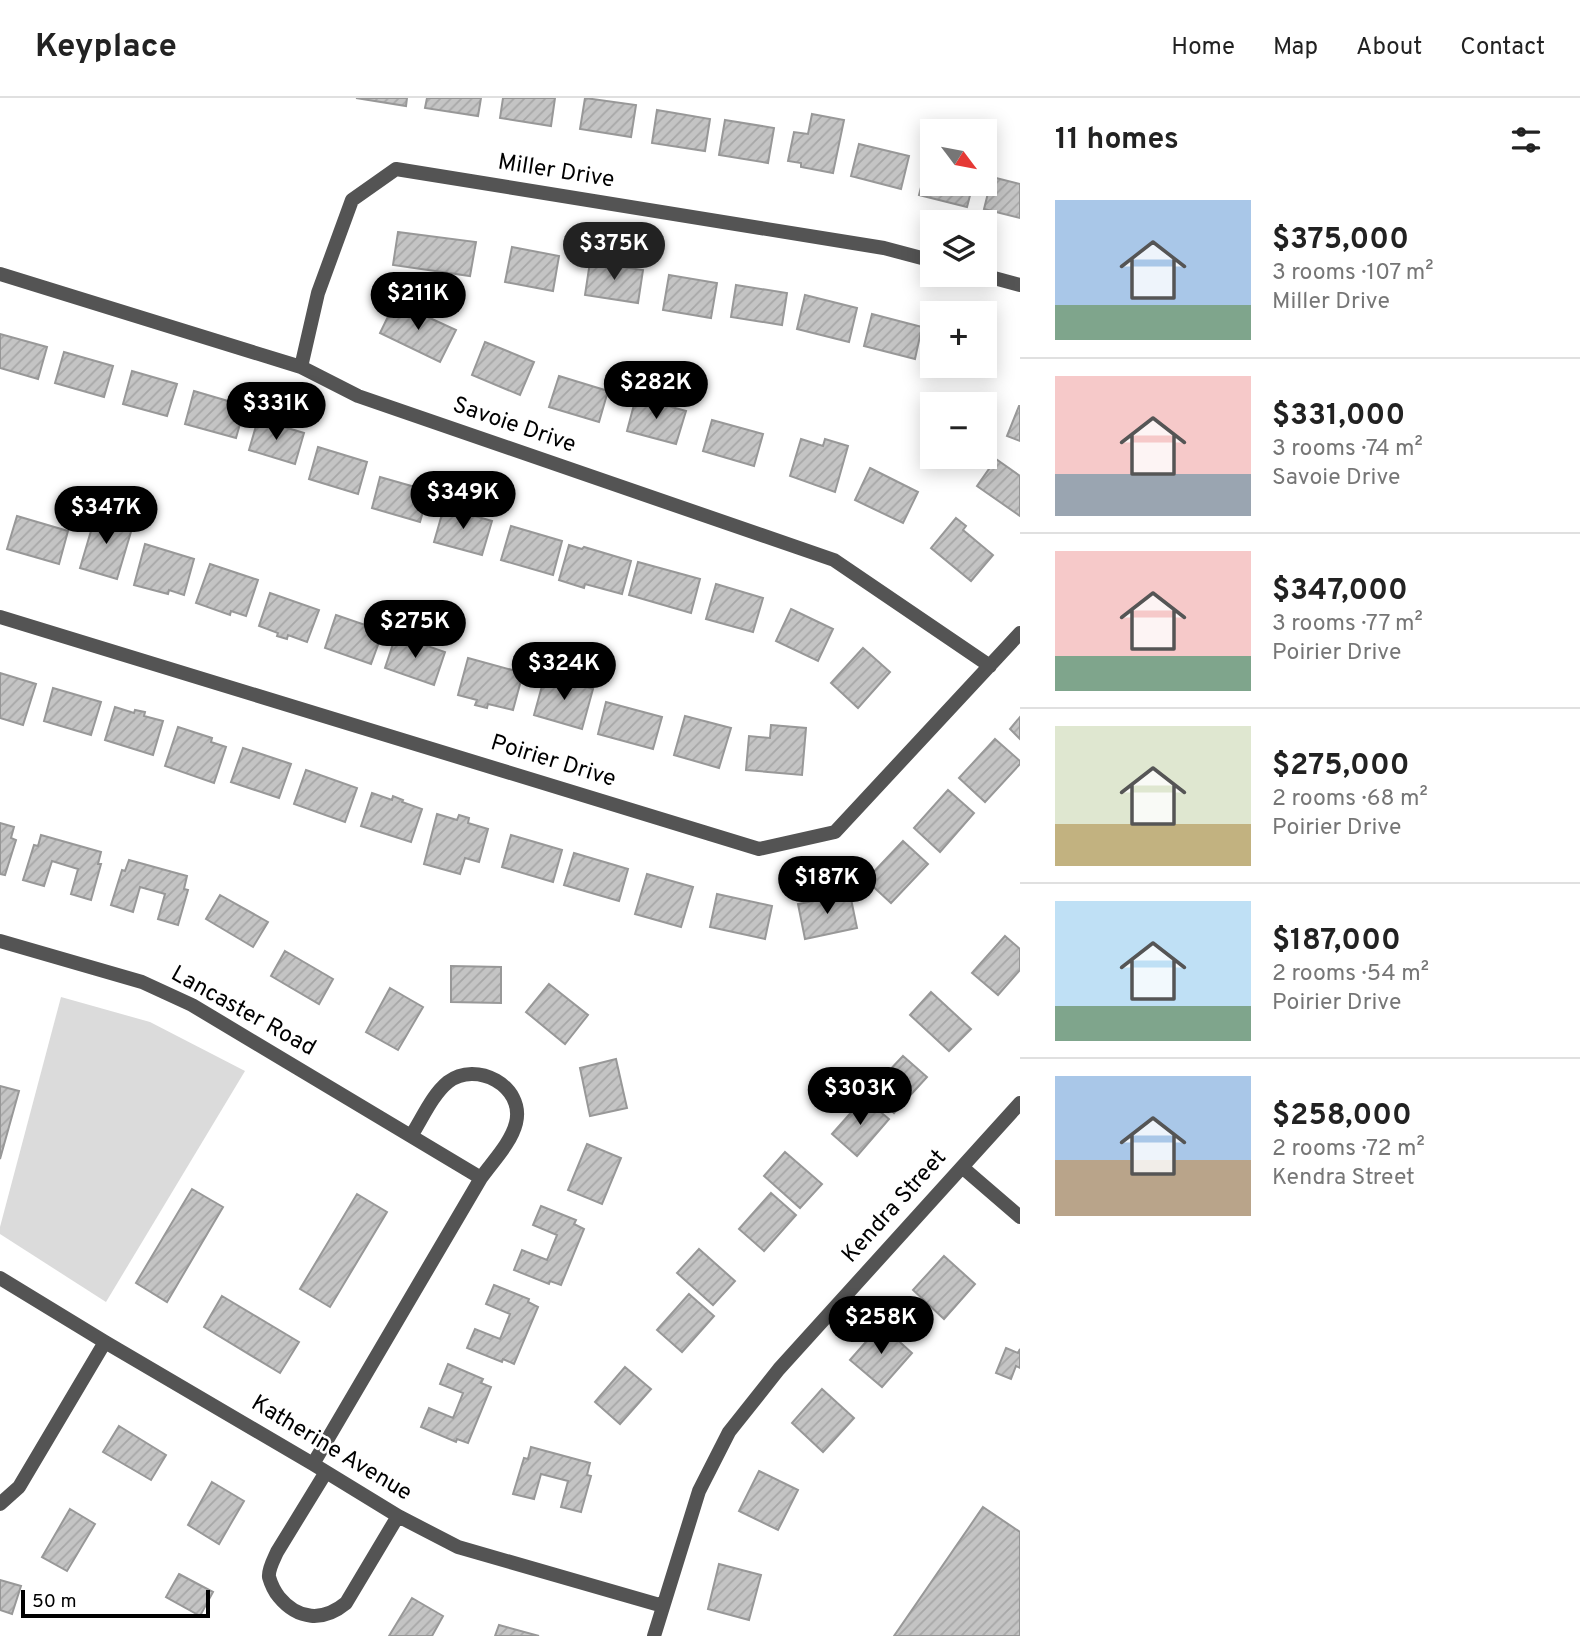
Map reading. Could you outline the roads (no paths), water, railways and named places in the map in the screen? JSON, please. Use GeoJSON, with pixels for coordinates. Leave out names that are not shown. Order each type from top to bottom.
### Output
{"type":"FeatureCollection","features":[{"type":"Feature","properties":{"kind":"street","name":"Miller Drive"},"geometry":{"type":"LineString","coordinates":[[301,367],[318,293],[352,200],[396,169],[884,248],[920,258]]}},
{"type":"Feature","properties":{"kind":"street","name":"Savoie Drive"},"geometry":{"type":"LineString","coordinates":[[0,274],[301,367],[358,396],[834,561],[990,666]]}},
{"type":"Feature","properties":{"kind":"street"},"geometry":{"type":"LineString","coordinates":[[997,279],[1020,285]]}},
{"type":"Feature","properties":{"kind":"street","name":"Poirier Drive"},"geometry":{"type":"LineString","coordinates":[[0,617],[760,849],[835,832],[1020,633]]}},
{"type":"Feature","properties":{"kind":"street","name":"Lancaster Road"},"geometry":{"type":"LineString","coordinates":[[0,941],[142,982],[179,1000],[481,1178]]}},
{"type":"Feature","properties":{"kind":"street"},"geometry":{"type":"LineString","coordinates":[[398,1516],[346,1603],[335,1612],[319,1616],[302,1615],[286,1605],[275,1592],[269,1576],[277,1552],[320,1468],[481,1178],[509,1140],[516,1125],[518,1108],[511,1093],[498,1081],[481,1075],[461,1075],[447,1083],[435,1097],[411,1136]]}},
{"type":"Feature","properties":{"kind":"street","name":"Kendra Street"},"geometry":{"type":"LineString","coordinates":[[654,1636],[699,1491],[729,1432],[779,1369],[1020,1103]]}},
{"type":"Feature","properties":{"kind":"street"},"geometry":{"type":"LineString","coordinates":[[962,1167],[1020,1217]]}},
{"type":"Feature","properties":{"kind":"street","name":"Katherine Avenue"},"geometry":{"type":"LineString","coordinates":[[0,1278],[398,1516],[458,1547],[663,1606]]}},
{"type":"Feature","properties":{"kind":"street"},"geometry":{"type":"LineString","coordinates":[[0,1504],[19,1487],[105,1342]]}}]}
